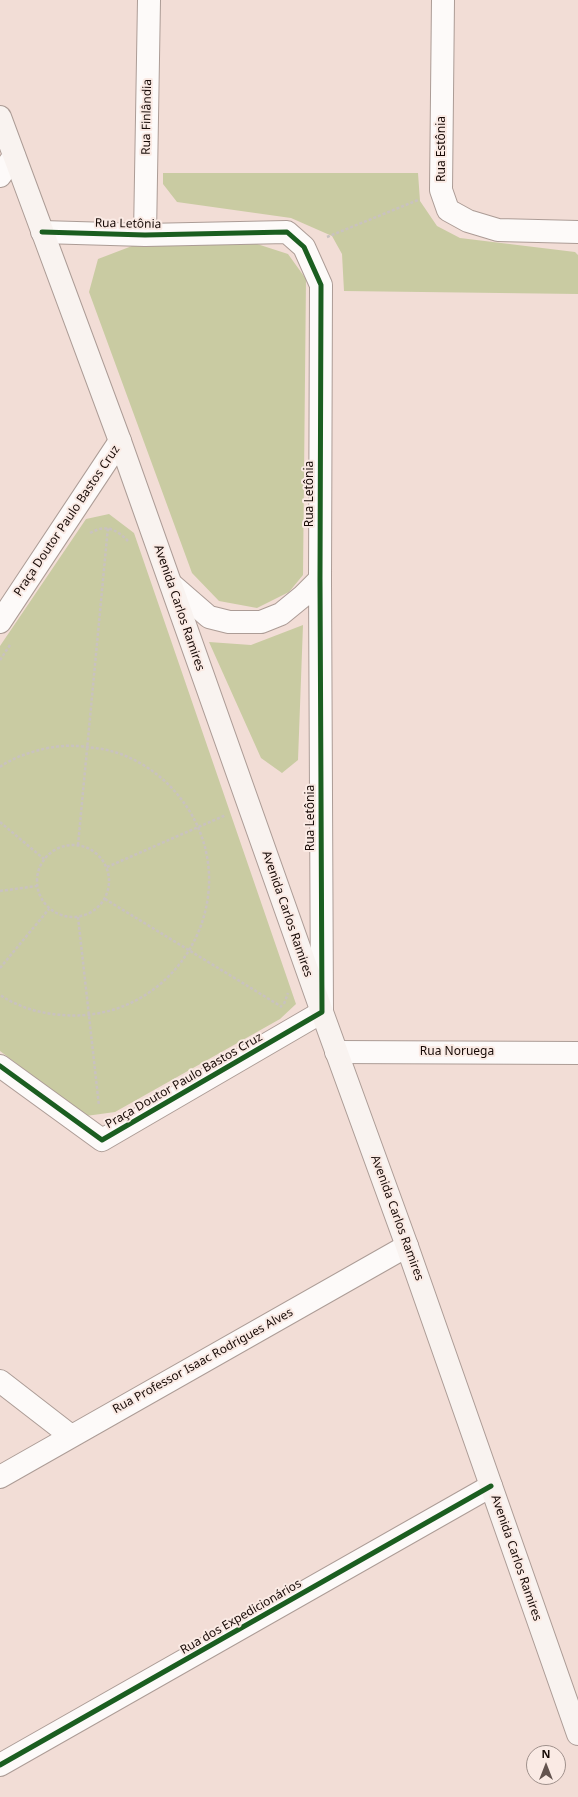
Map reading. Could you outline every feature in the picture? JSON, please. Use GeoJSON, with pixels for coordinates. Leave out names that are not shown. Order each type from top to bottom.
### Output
{"type":"FeatureCollection","features":[{"type":"Feature","properties":{"kind":"main road","name":"Avenida Carlos Ramires"},"geometry":{"type":"LineString","coordinates":[[0,117],[120,441],[336,1052],[407,1246],[578,1734]]}},
{"type":"Feature","properties":{"kind":"street","name":"Rua Finlândia"},"geometry":{"type":"LineString","coordinates":[[145,235],[149,0]]}},
{"type":"Feature","properties":{"kind":"street","name":"Rua Estônia"},"geometry":{"type":"LineString","coordinates":[[443,0],[441,190],[448,210],[468,221],[498,230],[578,232]]}},
{"type":"Feature","properties":{"kind":"street"},"geometry":{"type":"LineString","coordinates":[[0,176],[14,156]]}},
{"type":"Feature","properties":{"kind":"street","name":"Rua Letônia"},"geometry":{"type":"LineString","coordinates":[[42,232],[145,235],[287,232],[304,247],[321,285],[320,579],[322,1012]]}},
{"type":"Feature","properties":{"kind":"street","name":"Praça Doutor Paulo Bastos Cruz"},"geometry":{"type":"LineString","coordinates":[[0,622],[120,441]]}},
{"type":"Feature","properties":{"kind":"street"},"geometry":{"type":"LineString","coordinates":[[171,584],[209,617],[229,622],[262,622],[281,614],[303,596],[320,579]]}},
{"type":"Feature","properties":{"kind":"street","name":"Praça Doutor Paulo Bastos Cruz"},"geometry":{"type":"LineString","coordinates":[[0,1066],[102,1140],[322,1012]]}},
{"type":"Feature","properties":{"kind":"street","name":"Rua Noruega"},"geometry":{"type":"LineString","coordinates":[[336,1052],[578,1053]]}},
{"type":"Feature","properties":{"kind":"street","name":"Rua Professor Isaac Rodrigues Alves"},"geometry":{"type":"LineString","coordinates":[[0,1477],[407,1246]]}},
{"type":"Feature","properties":{"kind":"street"},"geometry":{"type":"LineString","coordinates":[[0,1381],[71,1436]]}},
{"type":"Feature","properties":{"kind":"street","name":"Rua dos Expedicionários"},"geometry":{"type":"LineString","coordinates":[[0,1764],[491,1486]]}},
{"type":"Feature","properties":{"kind":"path"},"geometry":{"type":"LineString","coordinates":[[304,247],[441,190]]}},
{"type":"Feature","properties":{"kind":"path"},"geometry":{"type":"LineString","coordinates":[[88,534],[98,528],[108,527],[121,534],[127,540],[130,548]]}},
{"type":"Feature","properties":{"kind":"path"},"geometry":{"type":"LineString","coordinates":[[78,845],[108,527]]}},
{"type":"Feature","properties":{"kind":"path"},"geometry":{"type":"LineString","coordinates":[[0,660],[13,640]]}},
{"type":"Feature","properties":{"kind":"path"},"geometry":{"type":"LineString","coordinates":[[0,767],[19,757],[60,746],[87,747],[121,754],[155,773],[172,787],[185,803],[198,827],[208,860],[209,895],[203,922],[190,951],[168,978],[148,994],[134,1002],[115,1010],[89,1016],[53,1015],[26,1008],[0,995]]}},
{"type":"Feature","properties":{"kind":"path"},"geometry":{"type":"LineString","coordinates":[[224,807],[229,822]]}},
{"type":"Feature","properties":{"kind":"path"},"geometry":{"type":"LineString","coordinates":[[107,867],[227,814]]}},
{"type":"Feature","properties":{"kind":"path"},"geometry":{"type":"LineString","coordinates":[[0,822],[44,859]]}},
{"type":"Feature","properties":{"kind":"path"},"geometry":{"type":"LineString","coordinates":[[70,845],[78,845],[94,851],[100,856],[107,867],[109,883],[104,899],[94,911],[78,917],[60,915],[49,909],[42,899],[37,886],[38,870],[44,859],[53,851],[70,845]]}},
{"type":"Feature","properties":{"kind":"path"},"geometry":{"type":"LineString","coordinates":[[0,891],[37,886]]}},
{"type":"Feature","properties":{"kind":"path"},"geometry":{"type":"LineString","coordinates":[[104,899],[282,1007]]}},
{"type":"Feature","properties":{"kind":"path"},"geometry":{"type":"LineString","coordinates":[[0,968],[49,909]]}},
{"type":"Feature","properties":{"kind":"path"},"geometry":{"type":"LineString","coordinates":[[78,917],[99,1108]]}},
{"type":"Feature","properties":{"kind":"path"},"geometry":{"type":"LineString","coordinates":[[279,1011],[288,992]]}},
{"type":"Feature","properties":{"kind":"path"},"geometry":{"type":"LineString","coordinates":[[93,1106],[99,1108],[105,1107]]}},
{"type":"Feature","properties":{"kind":"green space"},"geometry":{"type":"Polygon","coordinates":[[[163,173],[418,173],[420,201],[437,226],[460,238],[575,252],[578,255],[578,294],[344,291],[342,254],[332,236],[291,218],[177,202],[163,184],[163,173]]]}},
{"type":"Feature","properties":{"kind":"green space"},"geometry":{"type":"Polygon","coordinates":[[[257,244],[288,254],[306,279],[303,575],[289,592],[257,608],[219,601],[192,573],[89,292],[98,259],[132,246],[257,244]]]}},
{"type":"Feature","properties":{"kind":"green space"},"geometry":{"type":"Polygon","coordinates":[[[109,514],[134,533],[296,1004],[280,1019],[115,1112],[86,1116],[0,1051],[0,646],[86,519],[109,514]]]}},
{"type":"Feature","properties":{"kind":"green space"},"geometry":{"type":"Polygon","coordinates":[[[303,625],[298,760],[282,773],[261,758],[209,642],[251,645],[303,625]]]}},
{"type":"Feature","properties":{"kind":"cycle path"},"geometry":{"type":"LineString","coordinates":[[0,1066],[102,1140],[322,1012],[320,579],[321,285],[304,247],[287,232],[145,235],[42,232]]}},
{"type":"Feature","properties":{"kind":"cycle path"},"geometry":{"type":"LineString","coordinates":[[0,1765],[491,1486]]}}]}
